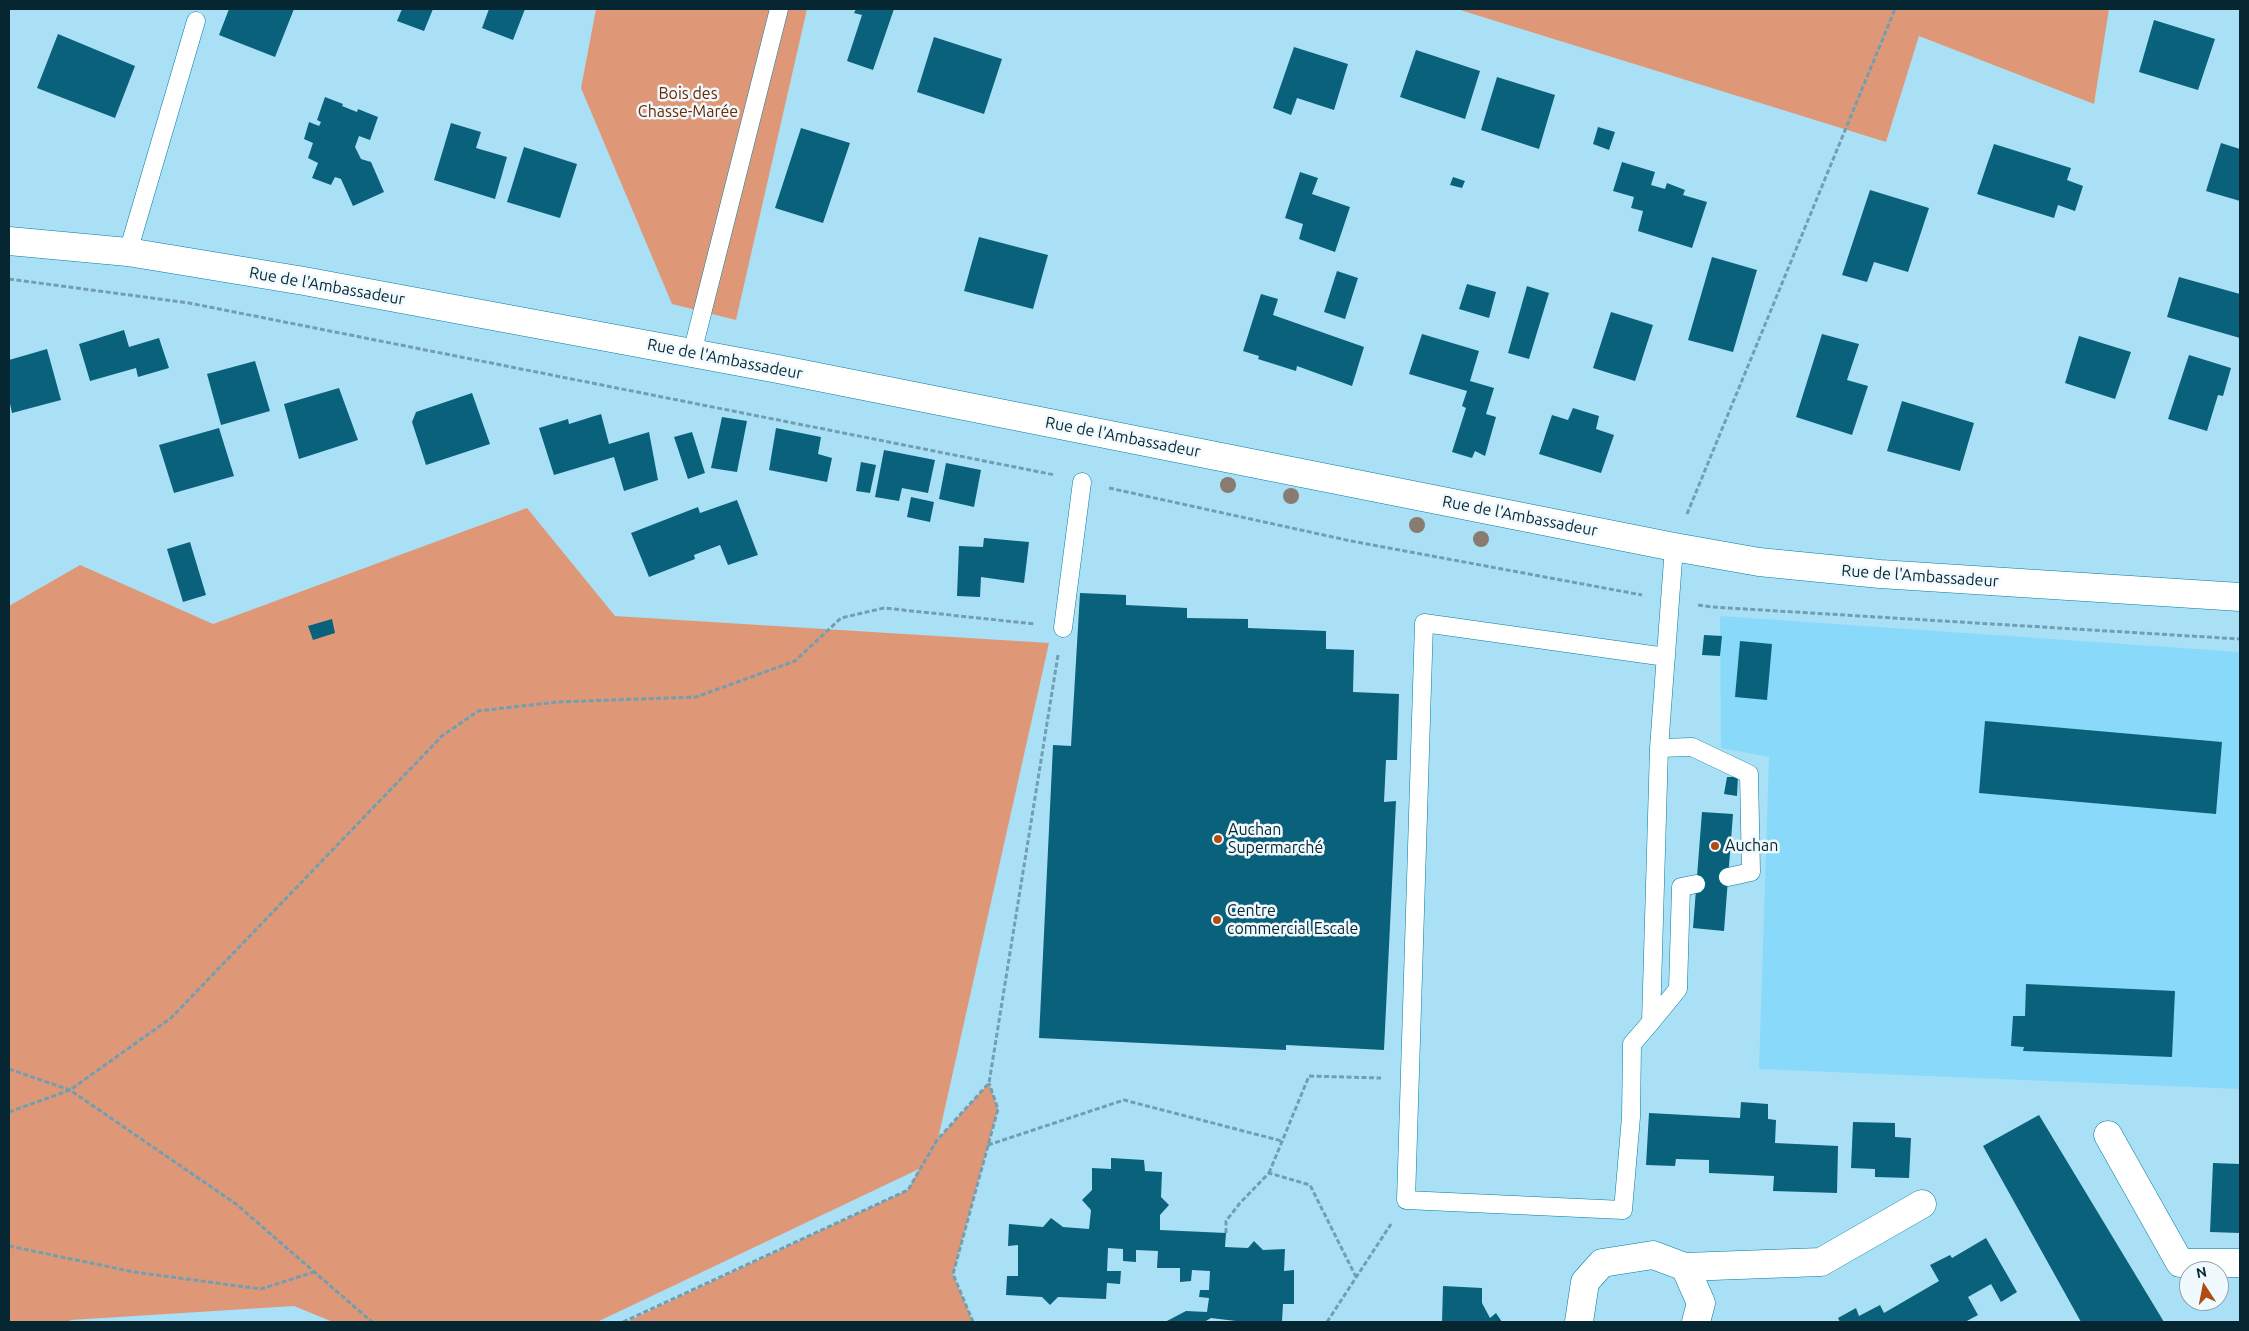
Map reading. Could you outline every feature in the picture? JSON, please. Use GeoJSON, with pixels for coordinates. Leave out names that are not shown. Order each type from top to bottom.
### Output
{"type":"FeatureCollection","features":[{"type":"Feature","properties":{"kind":"main road","name":"Rue de l'Ambassadeur"},"geometry":{"type":"LineString","coordinates":[[9,241],[128,252],[692,353],[1674,547],[1759,562],[1880,574],[2240,597]]}},
{"type":"Feature","properties":{"kind":"main road"},"geometry":{"type":"LineString","coordinates":[[2108,1135],[2180,1263],[2240,1263]]}},
{"type":"Feature","properties":{"kind":"main road"},"geometry":{"type":"LineString","coordinates":[[1580,1322],[1585,1282],[1602,1263],[1653,1255],[1684,1267],[1821,1262],[1922,1204]]}},
{"type":"Feature","properties":{"kind":"main road"},"geometry":{"type":"LineString","coordinates":[[1684,1267],[1701,1303],[1696,1322]]}},
{"type":"Feature","properties":{"kind":"lane"},"geometry":{"type":"LineString","coordinates":[[692,353],[779,9]]}},
{"type":"Feature","properties":{"kind":"lane"},"geometry":{"type":"LineString","coordinates":[[128,252],[196,21]]}},
{"type":"Feature","properties":{"kind":"lane"},"geometry":{"type":"LineString","coordinates":[[1063,628],[1082,482]]}},
{"type":"Feature","properties":{"kind":"lane"},"geometry":{"type":"LineString","coordinates":[[1651,1022],[1660,748],[1674,547]]}},
{"type":"Feature","properties":{"kind":"lane"},"geometry":{"type":"LineString","coordinates":[[1666,657],[1424,624],[1406,1200],[1624,1210],[1631,1117],[1632,1044],[1678,989],[1680,888],[1696,884]]}},
{"type":"Feature","properties":{"kind":"lane"},"geometry":{"type":"LineString","coordinates":[[1660,748],[1692,747],[1749,774],[1751,872],[1728,877]]}},
{"type":"Feature","properties":{"kind":"path"},"geometry":{"type":"LineString","coordinates":[[1674,547],[1896,9]]}},
{"type":"Feature","properties":{"kind":"path"},"geometry":{"type":"LineString","coordinates":[[9,279],[199,305],[457,355],[1082,482],[1351,541],[1712,608],[2240,639]]}},
{"type":"Feature","properties":{"kind":"path"},"geometry":{"type":"LineString","coordinates":[[9,1112],[70,1090],[171,1018],[442,736],[478,711],[557,702],[696,697],[795,661],[841,618],[884,608],[1063,628],[989,1083],[998,1109],[953,1274],[973,1322]]}},
{"type":"Feature","properties":{"kind":"path"},"geometry":{"type":"LineString","coordinates":[[9,1069],[70,1090],[236,1204],[372,1322]]}},
{"type":"Feature","properties":{"kind":"path"},"geometry":{"type":"LineString","coordinates":[[1226,1233],[1226,1221],[1240,1202],[1269,1173],[1309,1076],[1410,1080]]}},
{"type":"Feature","properties":{"kind":"path"},"geometry":{"type":"LineString","coordinates":[[623,1322],[908,1190],[937,1140],[989,1083]]}},
{"type":"Feature","properties":{"kind":"path"},"geometry":{"type":"LineString","coordinates":[[988,1145],[1124,1100],[1282,1141]]}},
{"type":"Feature","properties":{"kind":"path"},"geometry":{"type":"LineString","coordinates":[[1269,1173],[1310,1186],[1356,1277]]}},
{"type":"Feature","properties":{"kind":"path"},"geometry":{"type":"LineString","coordinates":[[1327,1322],[1406,1200]]}},
{"type":"Feature","properties":{"kind":"path"},"geometry":{"type":"LineString","coordinates":[[9,1246],[134,1272],[261,1288],[314,1272]]}},
{"type":"Feature","properties":{"kind":"shaded area"},"geometry":{"type":"Polygon","coordinates":[[[1720,616],[2240,652],[2240,1089],[1759,1069],[1769,757],[1721,748],[1720,616]]]}},
{"type":"Feature","properties":{"kind":"green space","name":"Bois des Chasse-Marée"},"geometry":{"type":"Polygon","coordinates":[[[596,9],[807,9],[736,320],[672,304],[581,88],[596,9]]]}},
{"type":"Feature","properties":{"kind":"green space"},"geometry":{"type":"Polygon","coordinates":[[[1457,9],[2109,9],[2094,104],[1919,36],[1886,142],[1457,9]]]}},
{"type":"Feature","properties":{"kind":"green space"},"geometry":{"type":"Polygon","coordinates":[[[527,508],[615,616],[1049,643],[938,1139],[989,1083],[998,1109],[953,1274],[973,1322],[626,1322],[908,1190],[919,1169],[597,1322],[333,1322],[294,1306],[71,1320],[68,1322],[9,1322],[9,606],[80,565],[213,624],[527,508]]]}},
{"type":"Feature","properties":{"kind":"building"},"geometry":{"type":"Polygon","coordinates":[[[229,9],[294,9],[275,57],[219,35],[229,9]]]}},
{"type":"Feature","properties":{"kind":"building"},"geometry":{"type":"Polygon","coordinates":[[[402,9],[433,9],[424,31],[397,21],[402,9]]]}},
{"type":"Feature","properties":{"kind":"building"},"geometry":{"type":"Polygon","coordinates":[[[489,9],[525,9],[513,40],[482,28],[489,9]]]}},
{"type":"Feature","properties":{"kind":"building"},"geometry":{"type":"Polygon","coordinates":[[[856,9],[894,9],[873,70],[847,61],[862,15],[854,13],[856,9]]]}},
{"type":"Feature","properties":{"kind":"building"},"geometry":{"type":"Polygon","coordinates":[[[2154,20],[2215,39],[2198,90],[2139,72],[2154,20]]]}},
{"type":"Feature","properties":{"kind":"building"},"geometry":{"type":"Polygon","coordinates":[[[58,34],[135,66],[115,118],[37,88],[58,34]]]}},
{"type":"Feature","properties":{"kind":"building"},"geometry":{"type":"Polygon","coordinates":[[[934,37],[1002,59],[984,114],[917,92],[934,37]]]}},
{"type":"Feature","properties":{"kind":"building"},"geometry":{"type":"Polygon","coordinates":[[[1294,47],[1348,64],[1334,110],[1297,98],[1291,115],[1273,108],[1294,47]]]}},
{"type":"Feature","properties":{"kind":"building"},"geometry":{"type":"Polygon","coordinates":[[[1416,50],[1480,71],[1465,119],[1400,97],[1416,50]]]}},
{"type":"Feature","properties":{"kind":"building"},"geometry":{"type":"Polygon","coordinates":[[[1497,77],[1555,95],[1539,149],[1481,130],[1497,77]]]}},
{"type":"Feature","properties":{"kind":"building"},"geometry":{"type":"Polygon","coordinates":[[[325,97],[357,112],[358,109],[378,117],[370,140],[359,136],[355,147],[361,159],[371,162],[384,192],[353,206],[341,179],[335,177],[331,185],[312,178],[318,163],[308,158],[313,143],[304,139],[309,122],[319,126],[321,122],[317,120],[325,97]]]}},
{"type":"Feature","properties":{"kind":"building"},"geometry":{"type":"Polygon","coordinates":[[[451,123],[481,132],[476,148],[507,157],[495,199],[434,180],[451,123]]]}},
{"type":"Feature","properties":{"kind":"building"},"geometry":{"type":"Polygon","coordinates":[[[1598,127],[1615,132],[1609,150],[1593,144],[1598,127]]]}},
{"type":"Feature","properties":{"kind":"building"},"geometry":{"type":"Polygon","coordinates":[[[801,128],[850,143],[823,223],[775,208],[801,128]]]}},
{"type":"Feature","properties":{"kind":"building"},"geometry":{"type":"Polygon","coordinates":[[[2221,143],[2240,149],[2240,201],[2206,191],[2221,143]]]}},
{"type":"Feature","properties":{"kind":"building"},"geometry":{"type":"Polygon","coordinates":[[[1994,144],[2071,168],[2067,180],[2083,186],[2075,211],[2058,205],[2054,218],[1977,194],[1994,144]]]}},
{"type":"Feature","properties":{"kind":"building"},"geometry":{"type":"Polygon","coordinates":[[[524,147],[577,164],[560,218],[507,202],[524,147]]]}},
{"type":"Feature","properties":{"kind":"building"},"geometry":{"type":"Polygon","coordinates":[[[1622,162],[1655,172],[1651,185],[1665,189],[1667,183],[1685,190],[1683,195],[1707,202],[1692,248],[1638,231],[1643,211],[1631,208],[1634,197],[1613,191],[1622,162]]]}},
{"type":"Feature","properties":{"kind":"building"},"geometry":{"type":"Polygon","coordinates":[[[1300,172],[1318,178],[1312,194],[1350,207],[1335,252],[1299,239],[1303,224],[1285,218],[1300,172]]]}},
{"type":"Feature","properties":{"kind":"building"},"geometry":{"type":"Polygon","coordinates":[[[1453,177],[1465,181],[1462,188],[1450,185],[1453,177]]]}},
{"type":"Feature","properties":{"kind":"building"},"geometry":{"type":"Polygon","coordinates":[[[1870,190],[1929,208],[1908,272],[1874,262],[1867,282],[1842,275],[1870,190]]]}},
{"type":"Feature","properties":{"kind":"building"},"geometry":{"type":"Polygon","coordinates":[[[979,237],[1048,255],[1033,309],[964,291],[979,237]]]}},
{"type":"Feature","properties":{"kind":"building"},"geometry":{"type":"Polygon","coordinates":[[[1712,257],[1757,270],[1733,352],[1688,340],[1712,257]]]}},
{"type":"Feature","properties":{"kind":"building"},"geometry":{"type":"Polygon","coordinates":[[[1337,271],[1358,278],[1345,319],[1324,312],[1337,271]]]}},
{"type":"Feature","properties":{"kind":"building"},"geometry":{"type":"Polygon","coordinates":[[[2179,277],[2240,294],[2240,338],[2167,317],[2179,277]]]}},
{"type":"Feature","properties":{"kind":"building"},"geometry":{"type":"Polygon","coordinates":[[[1467,284],[1496,292],[1489,318],[1459,309],[1467,284]]]}},
{"type":"Feature","properties":{"kind":"building"},"geometry":{"type":"Polygon","coordinates":[[[1527,286],[1549,293],[1529,359],[1508,353],[1527,286]]]}},
{"type":"Feature","properties":{"kind":"building"},"geometry":{"type":"Polygon","coordinates":[[[1261,294],[1278,299],[1273,315],[1364,347],[1352,386],[1297,366],[1296,371],[1258,359],[1259,356],[1243,351],[1261,294]]]}},
{"type":"Feature","properties":{"kind":"building"},"geometry":{"type":"Polygon","coordinates":[[[1611,312],[1653,325],[1635,381],[1593,368],[1611,312]]]}},
{"type":"Feature","properties":{"kind":"building"},"geometry":{"type":"Polygon","coordinates":[[[124,330],[129,347],[159,338],[169,368],[138,377],[136,368],[90,381],[79,344],[124,330]]]}},
{"type":"Feature","properties":{"kind":"building"},"geometry":{"type":"Polygon","coordinates":[[[1422,334],[1479,351],[1470,381],[1494,388],[1486,414],[1496,417],[1485,456],[1475,451],[1472,458],[1452,452],[1466,408],[1462,406],[1467,391],[1409,374],[1422,334]]]}},
{"type":"Feature","properties":{"kind":"building"},"geometry":{"type":"Polygon","coordinates":[[[1822,334],[1859,344],[1847,380],[1868,386],[1852,435],[1796,417],[1822,334]]]}},
{"type":"Feature","properties":{"kind":"building"},"geometry":{"type":"Polygon","coordinates":[[[2079,336],[2131,352],[2115,399],[2065,383],[2079,336]]]}},
{"type":"Feature","properties":{"kind":"building"},"geometry":{"type":"Polygon","coordinates":[[[47,349],[61,400],[12,413],[9,399],[9,360],[47,349]]]}},
{"type":"Feature","properties":{"kind":"building"},"geometry":{"type":"Polygon","coordinates":[[[2189,355],[2231,368],[2223,396],[2218,395],[2207,431],[2168,419],[2189,355]]]}},
{"type":"Feature","properties":{"kind":"building"},"geometry":{"type":"Polygon","coordinates":[[[255,361],[270,411],[221,425],[207,374],[255,361]]]}},
{"type":"Feature","properties":{"kind":"building"},"geometry":{"type":"Polygon","coordinates":[[[339,388],[358,440],[299,459],[284,404],[339,388]]]}},
{"type":"Feature","properties":{"kind":"building"},"geometry":{"type":"Polygon","coordinates":[[[472,393],[490,444],[426,465],[412,422],[416,412],[472,393]]]}},
{"type":"Feature","properties":{"kind":"building"},"geometry":{"type":"Polygon","coordinates":[[[1902,401],[1974,423],[1960,471],[1887,451],[1902,401]]]}},
{"type":"Feature","properties":{"kind":"building"},"geometry":{"type":"Polygon","coordinates":[[[1573,408],[1599,416],[1596,429],[1614,435],[1601,473],[1539,454],[1552,415],[1568,420],[1573,408]]]}},
{"type":"Feature","properties":{"kind":"building"},"geometry":{"type":"Polygon","coordinates":[[[601,414],[609,444],[649,432],[658,480],[624,491],[614,457],[554,475],[539,428],[568,419],[569,424],[601,414]]]}},
{"type":"Feature","properties":{"kind":"building"},"geometry":{"type":"Polygon","coordinates":[[[722,417],[747,421],[737,472],[711,468],[722,417]]]}},
{"type":"Feature","properties":{"kind":"building"},"geometry":{"type":"Polygon","coordinates":[[[219,428],[234,476],[174,493],[159,445],[219,428]]]}},
{"type":"Feature","properties":{"kind":"building"},"geometry":{"type":"Polygon","coordinates":[[[776,428],[821,437],[818,454],[832,458],[827,482],[769,470],[776,428]]]}},
{"type":"Feature","properties":{"kind":"building"},"geometry":{"type":"Polygon","coordinates":[[[692,432],[705,473],[688,479],[674,437],[692,432]]]}},
{"type":"Feature","properties":{"kind":"building"},"geometry":{"type":"Polygon","coordinates":[[[884,450],[935,460],[928,493],[902,488],[899,501],[875,497],[884,450]]]}},
{"type":"Feature","properties":{"kind":"building"},"geometry":{"type":"Polygon","coordinates":[[[861,462],[876,465],[870,493],[856,491],[861,462]]]}},
{"type":"Feature","properties":{"kind":"building"},"geometry":{"type":"Polygon","coordinates":[[[946,463],[981,470],[974,507],[939,499],[946,463]]]}},
{"type":"Feature","properties":{"kind":"building"},"geometry":{"type":"Polygon","coordinates":[[[911,497],[934,502],[930,522],[907,517],[911,497]]]}},
{"type":"Feature","properties":{"kind":"building"},"geometry":{"type":"Polygon","coordinates":[[[737,500],[758,555],[728,565],[720,545],[694,555],[695,559],[649,577],[631,533],[698,507],[700,513],[737,500]]]}},
{"type":"Feature","properties":{"kind":"building"},"geometry":{"type":"Polygon","coordinates":[[[984,538],[1029,542],[1024,583],[981,577],[980,597],[957,596],[959,546],[983,547],[984,538]]]}},
{"type":"Feature","properties":{"kind":"building"},"geometry":{"type":"Polygon","coordinates":[[[190,542],[206,595],[183,602],[167,549],[190,542]]]}},
{"type":"Feature","properties":{"kind":"building","name":"Centre commercial Escale"},"geometry":{"type":"Polygon","coordinates":[[[1080,593],[1126,595],[1126,605],[1187,608],[1187,618],[1248,619],[1248,628],[1326,631],[1326,649],[1354,650],[1353,692],[1399,694],[1397,760],[1386,760],[1384,802],[1396,801],[1384,1050],[1286,1045],[1286,1050],[1039,1038],[1053,745],[1071,746],[1080,593]]]}},
{"type":"Feature","properties":{"kind":"building"},"geometry":{"type":"Polygon","coordinates":[[[332,619],[335,633],[313,640],[308,626],[332,619]]]}},
{"type":"Feature","properties":{"kind":"building"},"geometry":{"type":"Polygon","coordinates":[[[1704,635],[1722,636],[1720,656],[1702,655],[1704,635]]]}},
{"type":"Feature","properties":{"kind":"building"},"geometry":{"type":"Polygon","coordinates":[[[1740,641],[1772,644],[1767,700],[1735,697],[1740,641]]]}},
{"type":"Feature","properties":{"kind":"building"},"geometry":{"type":"Polygon","coordinates":[[[1985,721],[2222,742],[2216,814],[1979,793],[1985,721]]]}},
{"type":"Feature","properties":{"kind":"building"},"geometry":{"type":"Polygon","coordinates":[[[1727,777],[1738,777],[1737,796],[1724,794],[1727,777]]]}},
{"type":"Feature","properties":{"kind":"building","name":"Auchan"},"geometry":{"type":"Polygon","coordinates":[[[1702,812],[1733,814],[1724,931],[1693,928],[1702,812]]]}},
{"type":"Feature","properties":{"kind":"building"},"geometry":{"type":"Polygon","coordinates":[[[2026,984],[2175,991],[2172,1057],[2023,1051],[2024,1047],[2011,1046],[2013,1016],[2025,1016],[2026,984]]]}},
{"type":"Feature","properties":{"kind":"building"},"geometry":{"type":"Polygon","coordinates":[[[1741,1102],[1768,1104],[1768,1119],[1776,1120],[1775,1143],[1838,1146],[1837,1193],[1773,1191],[1774,1176],[1709,1173],[1709,1160],[1676,1159],[1675,1166],[1646,1165],[1649,1113],[1740,1118],[1741,1102]]]}},
{"type":"Feature","properties":{"kind":"building"},"geometry":{"type":"Polygon","coordinates":[[[2039,1115],[2164,1322],[2081,1322],[1983,1146],[2039,1115]]]}},
{"type":"Feature","properties":{"kind":"building"},"geometry":{"type":"Polygon","coordinates":[[[1853,1122],[1895,1123],[1895,1137],[1911,1138],[1909,1178],[1875,1177],[1875,1169],[1851,1168],[1853,1122]]]}},
{"type":"Feature","properties":{"kind":"building"},"geometry":{"type":"Polygon","coordinates":[[[1111,1158],[1144,1160],[1145,1171],[1162,1172],[1161,1197],[1169,1205],[1160,1215],[1160,1230],[1226,1233],[1225,1247],[1248,1248],[1254,1241],[1263,1250],[1285,1249],[1284,1271],[1294,1270],[1294,1304],[1283,1304],[1282,1321],[1244,1322],[1211,1318],[1204,1322],[1165,1322],[1186,1311],[1207,1312],[1209,1298],[1199,1297],[1200,1290],[1209,1290],[1210,1271],[1192,1270],[1191,1281],[1180,1282],[1180,1268],[1157,1268],[1158,1251],[1136,1250],[1136,1262],[1123,1261],[1123,1249],[1108,1248],[1107,1271],[1121,1271],[1120,1284],[1107,1283],[1106,1299],[1058,1297],[1050,1305],[1042,1297],[1006,1295],[1007,1276],[1018,1276],[1018,1245],[1008,1246],[1009,1224],[1043,1227],[1051,1218],[1063,1227],[1089,1229],[1091,1210],[1082,1200],[1092,1190],[1092,1168],[1111,1169],[1111,1158]]]}},
{"type":"Feature","properties":{"kind":"building"},"geometry":{"type":"Polygon","coordinates":[[[2213,1163],[2240,1164],[2240,1233],[2210,1232],[2213,1163]]]}},
{"type":"Feature","properties":{"kind":"building"},"geometry":{"type":"Polygon","coordinates":[[[1986,1238],[2017,1292],[2001,1302],[1991,1284],[1968,1297],[1978,1315],[1965,1322],[1840,1322],[1838,1318],[1856,1308],[1859,1316],[1880,1305],[1884,1313],[1939,1281],[1930,1265],[1950,1255],[1952,1258],[1986,1238]]]}},
{"type":"Feature","properties":{"kind":"building"},"geometry":{"type":"Polygon","coordinates":[[[1443,1286],[1482,1288],[1482,1303],[1490,1318],[1496,1313],[1502,1322],[1442,1322],[1443,1286]]]}},
{"type":"Feature","properties":{"kind":"place","name":"Auchan Supermarché"},"geometry":{"type":"Point","coordinates":[1218,839]}},
{"type":"Feature","properties":{"kind":"place","name":"Auchan"},"geometry":{"type":"Point","coordinates":[1715,846]}},
{"type":"Feature","properties":{"kind":"place","name":"Centre commercial Escale"},"geometry":{"type":"Point","coordinates":[1217,920]}}]}
